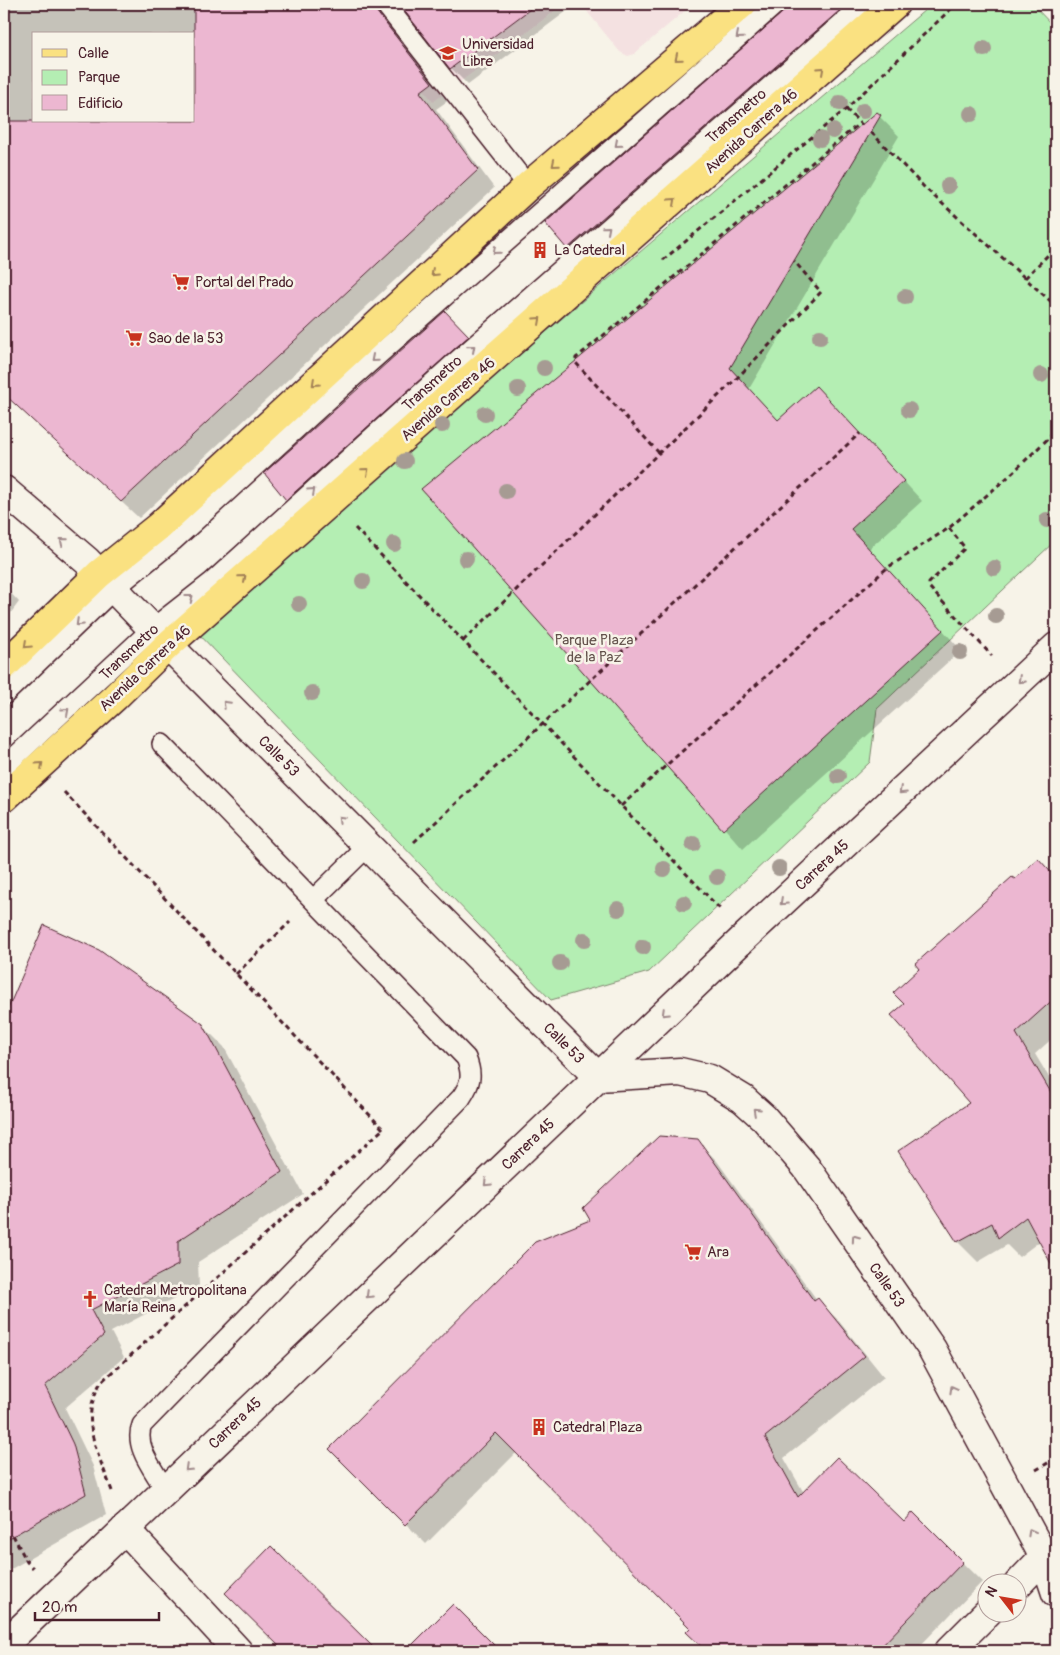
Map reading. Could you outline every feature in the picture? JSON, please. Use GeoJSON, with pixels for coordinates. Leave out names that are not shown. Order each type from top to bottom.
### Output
{"type":"FeatureCollection","features":[{"type":"Feature","properties":{"kind":"main road"},"geometry":{"type":"LineString","coordinates":[[4,666],[107,581],[160,526],[528,186],[742,4]]}},
{"type":"Feature","properties":{"kind":"main road","name":"Avenida Carrera 46"},"geometry":{"type":"LineString","coordinates":[[4,798],[115,697],[160,637],[895,4]]}},
{"type":"Feature","properties":{"kind":"street","name":"Calle 53"},"geometry":{"type":"LineString","coordinates":[[4,490],[107,581],[160,637],[598,1077],[680,1072],[710,1079],[743,1098],[764,1118],[806,1168],[932,1350],[1044,1557],[1056,1593]]}},
{"type":"Feature","properties":{"kind":"street","name":"Carrera 45"},"geometry":{"type":"LineString","coordinates":[[4,1644],[598,1077],[1056,647]]}},
{"type":"Feature","properties":{"kind":"street"},"geometry":{"type":"LineString","coordinates":[[126,1529],[238,1651]]}},
{"type":"Feature","properties":{"kind":"street"},"geometry":{"type":"LineString","coordinates":[[1028,1574],[1044,1557]]}},
{"type":"Feature","properties":{"kind":"street"},"geometry":{"type":"LineString","coordinates":[[949,1651],[978,1622]]}},
{"type":"Feature","properties":{"kind":"lane"},"geometry":{"type":"LineString","coordinates":[[385,4],[528,186]]}},
{"type":"Feature","properties":{"kind":"lane"},"geometry":{"type":"LineString","coordinates":[[4,695],[107,581],[173,541],[358,372],[776,4]]}},
{"type":"Feature","properties":{"kind":"lane","name":"Transmetro"},"geometry":{"type":"LineString","coordinates":[[4,767],[160,637],[212,582],[450,367],[864,4]]}},
{"type":"Feature","properties":{"kind":"lane"},"geometry":{"type":"LineString","coordinates":[[162,744],[466,1058],[472,1072],[470,1084],[461,1098],[142,1425],[138,1434],[139,1443],[165,1490]]}},
{"type":"Feature","properties":{"kind":"lane"},"geometry":{"type":"LineString","coordinates":[[314,899],[368,846]]}},
{"type":"Feature","properties":{"kind":"path"},"geometry":{"type":"LineString","coordinates":[[660,453],[574,360],[861,124],[846,109]]}},
{"type":"Feature","properties":{"kind":"path"},"geometry":{"type":"LineString","coordinates":[[871,132],[925,188],[1056,306]]}},
{"type":"Feature","properties":{"kind":"path"},"geometry":{"type":"LineString","coordinates":[[1025,278],[1056,246]]}},
{"type":"Feature","properties":{"kind":"path"},"geometry":{"type":"LineString","coordinates":[[463,641],[660,453],[822,292],[794,262]]}},
{"type":"Feature","properties":{"kind":"path"},"geometry":{"type":"LineString","coordinates":[[621,806],[887,568],[949,528],[1008,477],[1056,431]]}},
{"type":"Feature","properties":{"kind":"path"},"geometry":{"type":"LineString","coordinates":[[388,866],[860,433]]}},
{"type":"Feature","properties":{"kind":"path"},"geometry":{"type":"LineString","coordinates":[[949,528],[965,548],[929,583],[929,587],[997,661]]}},
{"type":"Feature","properties":{"kind":"path"},"geometry":{"type":"LineString","coordinates":[[364,538],[718,908]]}},
{"type":"Feature","properties":{"kind":"path"},"geometry":{"type":"LineString","coordinates":[[67,794],[389,1135]]}},
{"type":"Feature","properties":{"kind":"path"},"geometry":{"type":"LineString","coordinates":[[236,974],[285,927]]}},
{"type":"Feature","properties":{"kind":"path"},"geometry":{"type":"LineString","coordinates":[[126,1529],[90,1429],[89,1411],[101,1382],[383,1129]]}},
{"type":"Feature","properties":{"kind":"shaded area","name":"Universidad Libre"},"geometry":{"type":"Polygon","coordinates":[[[361,4],[564,4],[433,102],[361,4]]]}},
{"type":"Feature","properties":{"kind":"shaded area"},"geometry":{"type":"Polygon","coordinates":[[[581,4],[693,4],[634,54],[628,56],[620,52],[581,4]]]}},
{"type":"Feature","properties":{"kind":"green space","name":"Parque Plaza de la Paz"},"geometry":{"type":"Polygon","coordinates":[[[932,4],[1032,4],[1056,29],[1056,540],[877,709],[870,762],[649,972],[551,1000],[195,630],[932,4]]]}},
{"type":"Feature","properties":{"kind":"building","name":"Portal del Prado"},"geometry":{"type":"Polygon","coordinates":[[[194,4],[374,4],[376,11],[432,83],[420,92],[478,170],[121,502],[4,394],[4,121],[195,122],[194,4]]]}},
{"type":"Feature","properties":{"kind":"building"},"geometry":{"type":"Polygon","coordinates":[[[399,4],[537,4],[450,69],[399,4]]]}},
{"type":"Feature","properties":{"kind":"building"},"geometry":{"type":"Polygon","coordinates":[[[792,4],[847,4],[567,249],[545,223],[792,4]]]}},
{"type":"Feature","properties":{"kind":"building"},"geometry":{"type":"Polygon","coordinates":[[[877,112],[881,115],[730,368],[778,420],[816,386],[904,481],[851,529],[943,630],[723,830],[421,489],[877,112]]]}},
{"type":"Feature","properties":{"kind":"building"},"geometry":{"type":"Polygon","coordinates":[[[445,311],[469,336],[286,500],[264,473],[445,311]]]}},
{"type":"Feature","properties":{"kind":"building"},"geometry":{"type":"Polygon","coordinates":[[[1038,858],[1056,878],[1056,997],[1016,1033],[1056,1101],[1056,1273],[1026,1217],[998,1238],[992,1223],[957,1242],[898,1151],[969,1103],[891,1015],[904,1004],[893,993],[919,969],[915,964],[1012,877],[1015,879],[1038,858]]]}},
{"type":"Feature","properties":{"kind":"building","name":"Catedral Metropolitana María Reina"},"geometry":{"type":"Polygon","coordinates":[[[44,925],[99,950],[203,1024],[282,1172],[178,1241],[178,1265],[91,1310],[104,1335],[45,1386],[73,1444],[86,1494],[4,1541],[4,1018],[44,925]]]}},
{"type":"Feature","properties":{"kind":"building"},"geometry":{"type":"Polygon","coordinates":[[[659,1136],[698,1139],[814,1301],[818,1298],[865,1356],[765,1437],[798,1497],[837,1457],[904,1522],[913,1512],[963,1562],[877,1651],[706,1651],[686,1632],[690,1628],[496,1433],[405,1525],[329,1449],[535,1242],[590,1220],[583,1208],[659,1136]]]}},
{"type":"Feature","properties":{"kind":"building"},"geometry":{"type":"Polygon","coordinates":[[[271,1546],[377,1651],[284,1651],[225,1593],[271,1546]]]}},
{"type":"Feature","properties":{"kind":"building"},"geometry":{"type":"Polygon","coordinates":[[[453,1604],[500,1651],[406,1651],[453,1604]]]}},
{"type":"Feature","properties":{"kind":"place","name":"Universidad Libre"},"geometry":{"type":"Point","coordinates":[448,53]}},
{"type":"Feature","properties":{"kind":"place","name":"La Catedral"},"geometry":{"type":"Point","coordinates":[540,250]}},
{"type":"Feature","properties":{"kind":"place","name":"Portal del Prado"},"geometry":{"type":"Point","coordinates":[181,282]}},
{"type":"Feature","properties":{"kind":"place","name":"Sao de la 53"},"geometry":{"type":"Point","coordinates":[134,338]}},
{"type":"Feature","properties":{"kind":"place","name":"Ara"},"geometry":{"type":"Point","coordinates":[693,1252]}},
{"type":"Feature","properties":{"kind":"place","name":"Catedral Metropolitana María Reina"},"geometry":{"type":"Point","coordinates":[90,1299]}},
{"type":"Feature","properties":{"kind":"place","name":"Catedral Plaza"},"geometry":{"type":"Point","coordinates":[539,1427]}}]}
